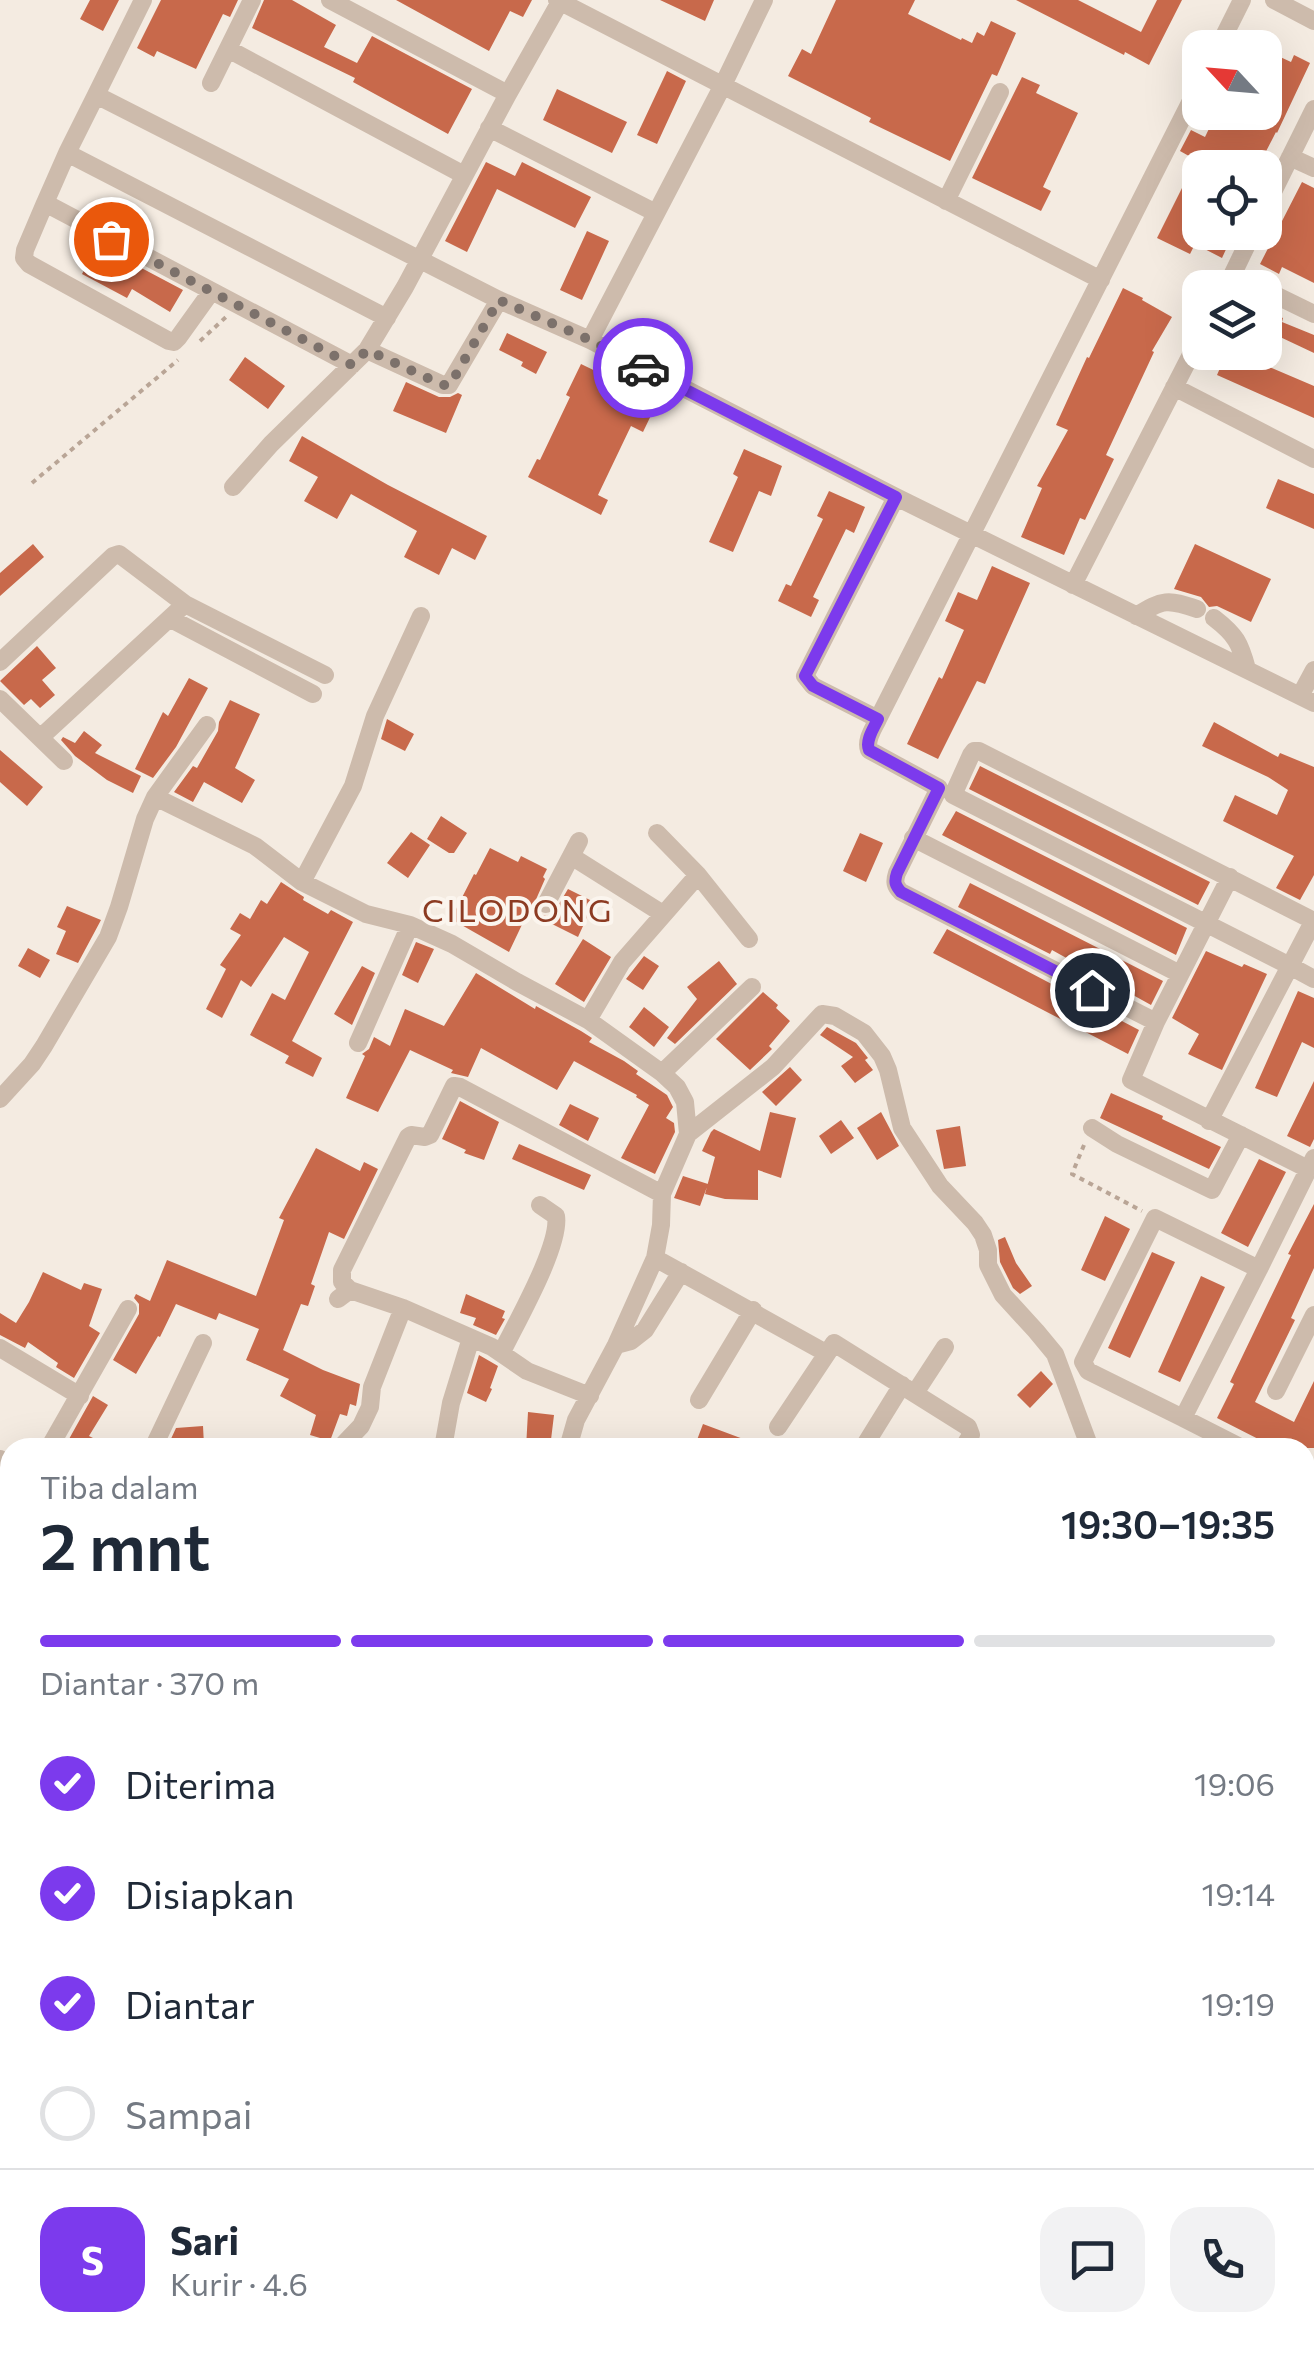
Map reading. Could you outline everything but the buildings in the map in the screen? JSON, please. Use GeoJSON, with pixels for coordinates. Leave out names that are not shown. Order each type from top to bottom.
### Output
{"type":"FeatureCollection","features":[{"type":"Feature","properties":{"kind":"street"},"geometry":{"type":"LineString","coordinates":[[143,0],[67,153],[24,250],[24,258],[174,342],[211,292]]}},
{"type":"Feature","properties":{"kind":"street"},"geometry":{"type":"LineString","coordinates":[[211,83],[252,0]]}},
{"type":"Feature","properties":{"kind":"street"},"geometry":{"type":"LineString","coordinates":[[330,0],[508,94]]}},
{"type":"Feature","properties":{"kind":"street"},"geometry":{"type":"LineString","coordinates":[[590,340],[764,0]]}},
{"type":"Feature","properties":{"kind":"street"},"geometry":{"type":"LineString","coordinates":[[1227,30],[1242,0]]}},
{"type":"Feature","properties":{"kind":"street"},"geometry":{"type":"LineString","coordinates":[[1274,0],[1314,20]]}},
{"type":"Feature","properties":{"kind":"street"},"geometry":{"type":"LineString","coordinates":[[232,488],[367,350],[559,1],[1101,280]]}},
{"type":"Feature","properties":{"kind":"street"},"geometry":{"type":"LineString","coordinates":[[228,49],[464,175]]}},
{"type":"Feature","properties":{"kind":"street"},"geometry":{"type":"LineString","coordinates":[[946,201],[1000,92]]}},
{"type":"Feature","properties":{"kind":"street"},"geometry":{"type":"LineString","coordinates":[[96,95],[499,300],[590,340],[896,497],[1307,699],[1314,670]]}},
{"type":"Feature","properties":{"kind":"street"},"geometry":{"type":"LineString","coordinates":[[1282,173],[1314,109]]}},
{"type":"Feature","properties":{"kind":"street"},"geometry":{"type":"LineString","coordinates":[[1182,119],[867,746],[946,791],[1314,979]]}},
{"type":"Feature","properties":{"kind":"street"},"geometry":{"type":"LineString","coordinates":[[489,128],[656,213]]}},
{"type":"Feature","properties":{"kind":"street"},"geometry":{"type":"LineString","coordinates":[[67,153],[387,318]]}},
{"type":"Feature","properties":{"kind":"street"},"geometry":{"type":"LineString","coordinates":[[1290,156],[1314,168]]}},
{"type":"Feature","properties":{"kind":"street"},"geometry":{"type":"LineString","coordinates":[[44,204],[352,365]]}},
{"type":"Feature","properties":{"kind":"street"},"geometry":{"type":"LineString","coordinates":[[1282,299],[1314,314]]}},
{"type":"Feature","properties":{"kind":"street"},"geometry":{"type":"LineString","coordinates":[[367,350],[450,385],[499,300]]}},
{"type":"Feature","properties":{"kind":"street"},"geometry":{"type":"LineString","coordinates":[[1073,585],[1183,370]]}},
{"type":"Feature","properties":{"kind":"street"},"geometry":{"type":"LineString","coordinates":[[1174,387],[1314,458]]}},
{"type":"Feature","properties":{"kind":"street"},"geometry":{"type":"LineString","coordinates":[[878,719],[813,686],[805,676],[896,497]]}},
{"type":"Feature","properties":{"kind":"street"},"geometry":{"type":"LineString","coordinates":[[0,662],[112,556],[119,554],[185,604],[325,674]]}},
{"type":"Feature","properties":{"kind":"street"},"geometry":{"type":"LineString","coordinates":[[1136,616],[1163,601],[1174,601],[1206,614],[1232,632],[1247,670]]}},
{"type":"Feature","properties":{"kind":"street"},"geometry":{"type":"LineString","coordinates":[[41,737],[185,604]]}},
{"type":"Feature","properties":{"kind":"street"},"geometry":{"type":"LineString","coordinates":[[302,882],[353,786],[375,716],[422,616]]}},
{"type":"Feature","properties":{"kind":"street"},"geometry":{"type":"LineString","coordinates":[[171,618],[313,694]]}},
{"type":"Feature","properties":{"kind":"street"},"geometry":{"type":"LineString","coordinates":[[0,699],[64,761]]}},
{"type":"Feature","properties":{"kind":"street"},"geometry":{"type":"LineString","coordinates":[[0,1100],[44,1046],[108,937],[155,798],[208,725]]}},
{"type":"Feature","properties":{"kind":"street"},"geometry":{"type":"LineString","coordinates":[[1156,1022],[901,892],[894,881],[913,838],[974,751],[1314,921],[1209,1121]]}},
{"type":"Feature","properties":{"kind":"street"},"geometry":{"type":"LineString","coordinates":[[155,798],[255,846],[302,882],[366,914],[410,925],[452,944],[588,1020],[676,1087],[685,1102],[688,1134]]}},
{"type":"Feature","properties":{"kind":"street"},"geometry":{"type":"LineString","coordinates":[[658,833],[749,939]]}},
{"type":"Feature","properties":{"kind":"street"},"geometry":{"type":"LineString","coordinates":[[913,838],[1180,974]]}},
{"type":"Feature","properties":{"kind":"street"},"geometry":{"type":"LineString","coordinates":[[546,904],[575,849],[663,914]]}},
{"type":"Feature","properties":{"kind":"street"},"geometry":{"type":"LineString","coordinates":[[588,1020],[622,962],[698,875]]}},
{"type":"Feature","properties":{"kind":"street"},"geometry":{"type":"LineString","coordinates":[[1183,1418],[1311,1164],[1209,1121],[1131,1080],[1156,1022],[1230,878]]}},
{"type":"Feature","properties":{"kind":"street"},"geometry":{"type":"LineString","coordinates":[[358,1043],[410,925]]}},
{"type":"Feature","properties":{"kind":"street"},"geometry":{"type":"LineString","coordinates":[[662,1073],[752,987]]}},
{"type":"Feature","properties":{"kind":"street"},"geometry":{"type":"LineString","coordinates":[[570,1438],[655,1258],[662,1194],[688,1134],[772,1067],[822,1014],[835,1016],[874,1043],[888,1070],[902,1128],[940,1186],[983,1235],[988,1266],[1003,1296],[1054,1354],[1086,1438]]}},
{"type":"Feature","properties":{"kind":"street"},"geometry":{"type":"LineString","coordinates":[[590,1396],[528,1371],[502,1352],[403,1308],[344,1294],[342,1270],[408,1138],[416,1134],[427,1136],[452,1088],[457,1086],[662,1194]]}},
{"type":"Feature","properties":{"kind":"street"},"geometry":{"type":"LineString","coordinates":[[1092,1128],[1212,1190],[1241,1135]]}},
{"type":"Feature","properties":{"kind":"street"},"geometry":{"type":"LineString","coordinates":[[502,1352],[548,1257],[557,1229],[556,1216],[540,1205]]}},
{"type":"Feature","properties":{"kind":"street"},"geometry":{"type":"LineString","coordinates":[[1222,1438],[1088,1371],[1083,1362],[1155,1218],[1259,1269]]}},
{"type":"Feature","properties":{"kind":"street"},"geometry":{"type":"LineString","coordinates":[[655,1258],[826,1353]]}},
{"type":"Feature","properties":{"kind":"street"},"geometry":{"type":"LineString","coordinates":[[616,1346],[632,1341],[645,1330],[680,1272]]}},
{"type":"Feature","properties":{"kind":"street"},"geometry":{"type":"LineString","coordinates":[[350,1438],[370,1408],[372,1387],[403,1308]]}},
{"type":"Feature","properties":{"kind":"street"},"geometry":{"type":"LineString","coordinates":[[55,1438],[128,1309]]}},
{"type":"Feature","properties":{"kind":"street"},"geometry":{"type":"LineString","coordinates":[[700,1400],[753,1310]]}},
{"type":"Feature","properties":{"kind":"street"},"geometry":{"type":"LineString","coordinates":[[1276,1391],[1314,1316]]}},
{"type":"Feature","properties":{"kind":"street"},"geometry":{"type":"LineString","coordinates":[[444,1438],[471,1338]]}},
{"type":"Feature","properties":{"kind":"street"},"geometry":{"type":"LineString","coordinates":[[158,1438],[203,1343]]}},
{"type":"Feature","properties":{"kind":"street"},"geometry":{"type":"LineString","coordinates":[[778,1428],[834,1343],[968,1426],[969,1438]]}},
{"type":"Feature","properties":{"kind":"street"},"geometry":{"type":"LineString","coordinates":[[871,1438],[945,1347]]}},
{"type":"Feature","properties":{"kind":"street"},"geometry":{"type":"LineString","coordinates":[[0,1348],[80,1396]]}},
{"type":"Feature","properties":{"kind":"path"},"geometry":{"type":"LineString","coordinates":[[32,483],[239,306]]}},
{"type":"Feature","properties":{"kind":"path"},"geometry":{"type":"LineString","coordinates":[[1092,1128],[1072,1174],[1155,1218]]}},
{"type":"Feature","properties":{"kind":"way so far"},"geometry":{"type":"LineString","coordinates":[[111,239],[352,365],[367,350],[450,385],[499,300],[643,368]]}},
{"type":"Feature","properties":{"kind":"district","name":"CILODONG"},"geometry":{"type":"Point","coordinates":[518,911]}},
{"type":"Feature","properties":{"kind":"route"},"geometry":{"type":"LineString","coordinates":[[643,368],[896,497],[805,676],[813,686],[878,719],[868,740],[869,750],[939,788],[897,873],[896,887],[1092,990]]}}]}
